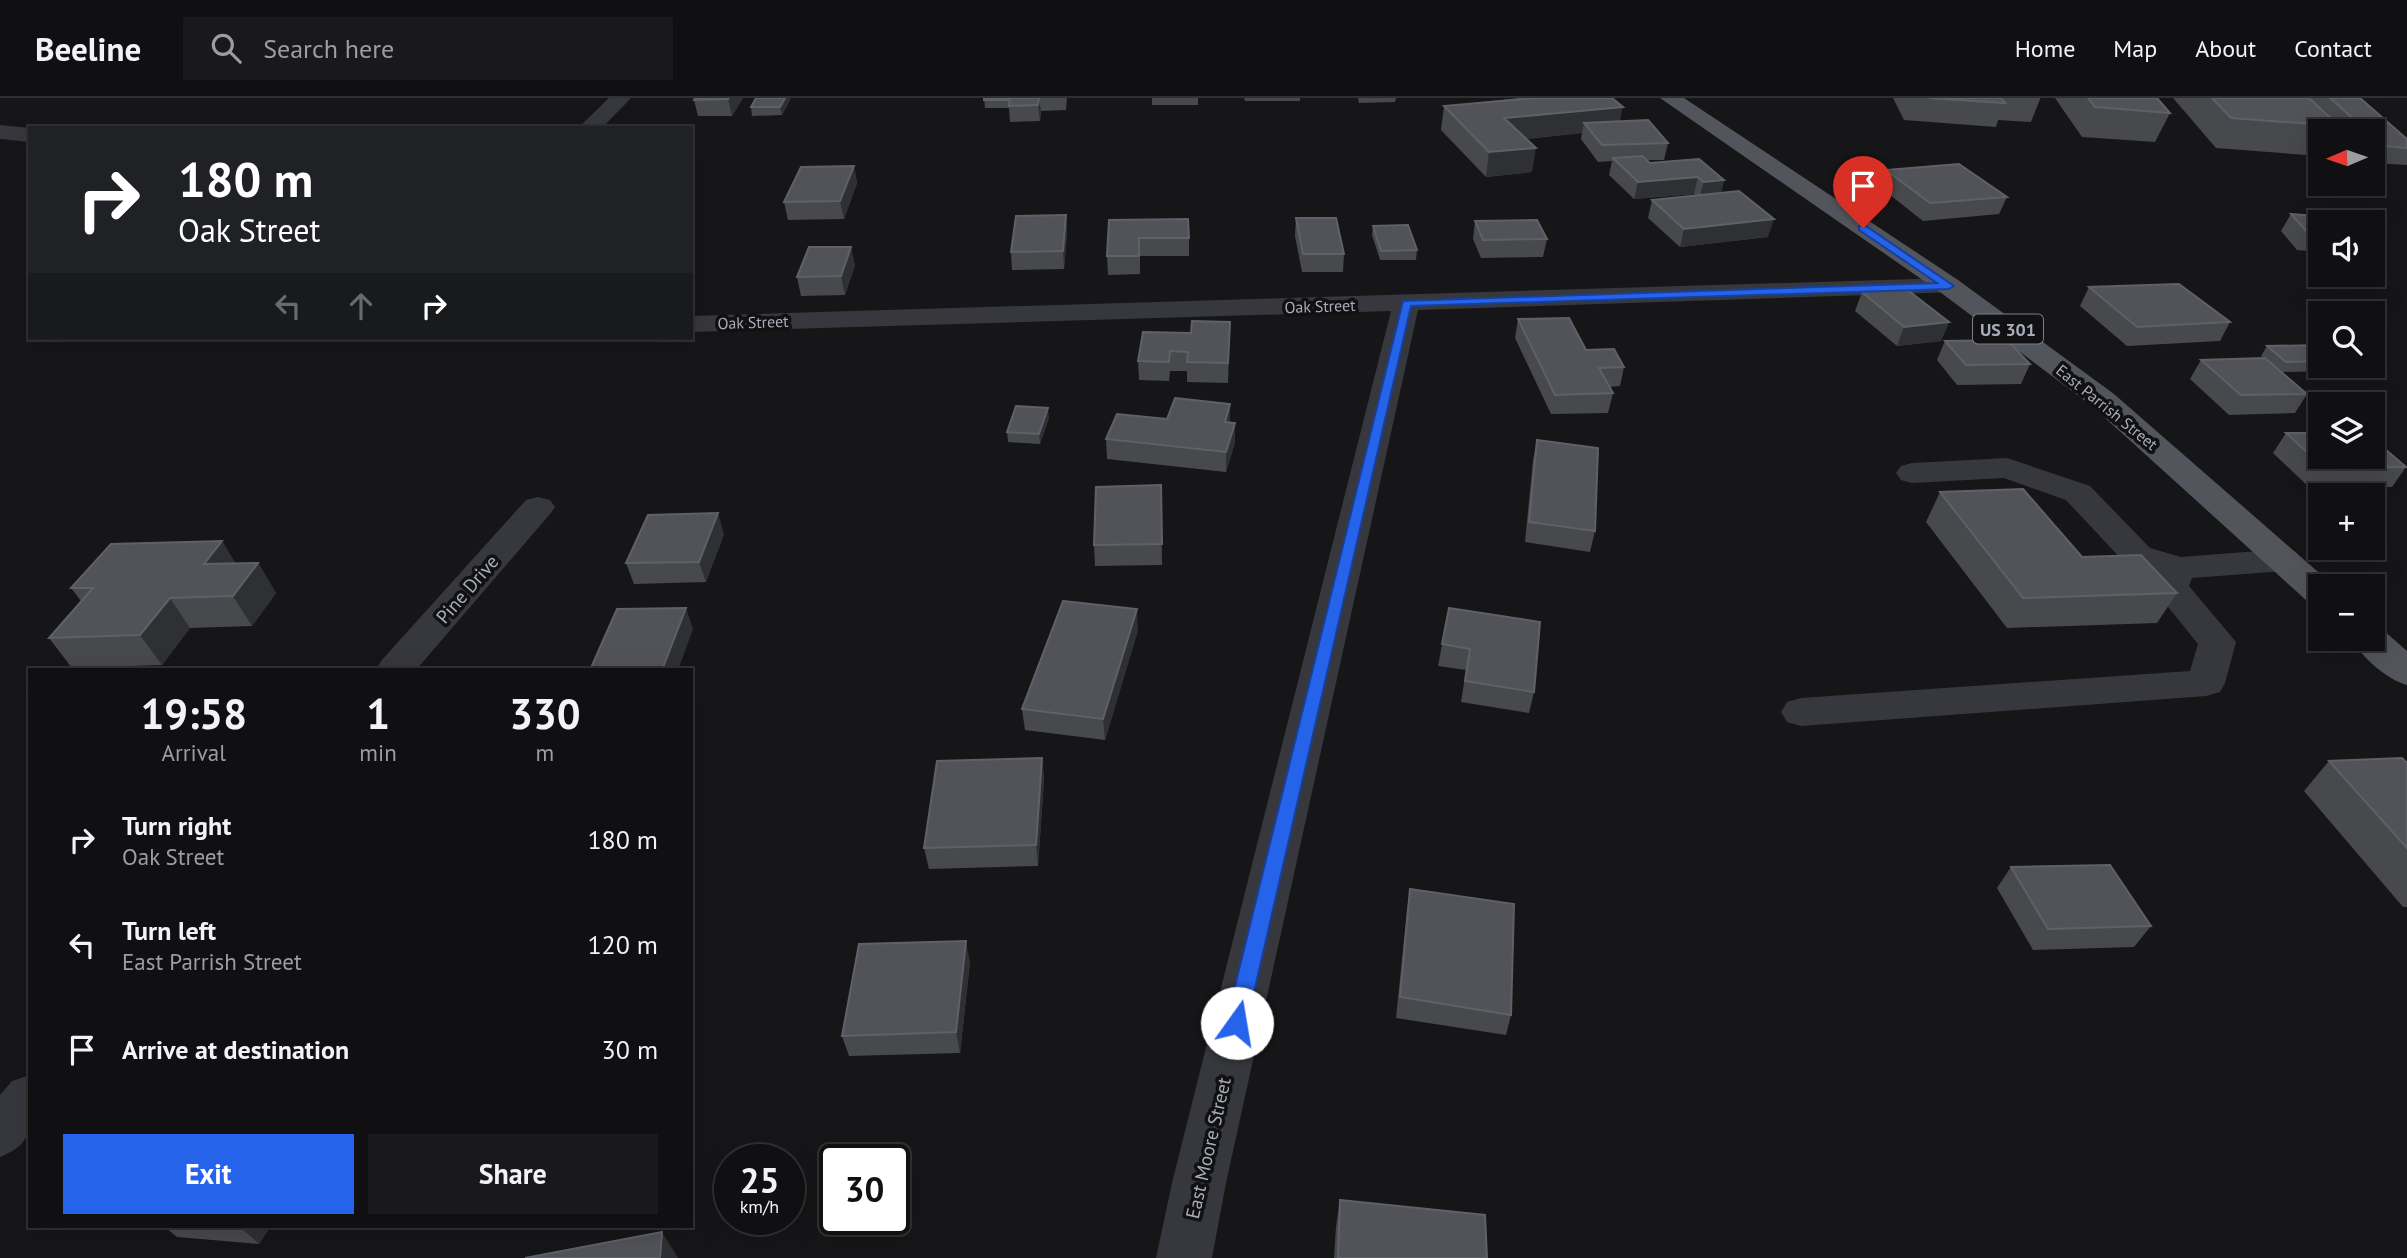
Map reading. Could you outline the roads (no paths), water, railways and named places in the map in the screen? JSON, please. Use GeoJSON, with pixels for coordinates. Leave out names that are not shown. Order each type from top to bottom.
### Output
{"type":"FeatureCollection","features":[{"type":"Feature","properties":{"kind":"main road","name":"East Parrish Street"},"geometry":{"type":"LineString","coordinates":[[1670,98],[1949,286],[2103,400],[2308,582]]}},
{"type":"Feature","properties":{"kind":"main road"},"geometry":{"type":"LineString","coordinates":[[2383,651],[2407,672]]}},
{"type":"Feature","properties":{"kind":"street"},"geometry":{"type":"LineString","coordinates":[[591,126],[615,102]]}},
{"type":"Feature","properties":{"kind":"street"},"geometry":{"type":"LineString","coordinates":[[0,132],[28,135]]}},
{"type":"Feature","properties":{"kind":"street","name":"Oak Street"},"geometry":{"type":"LineString","coordinates":[[693,324],[1949,286]]}},
{"type":"Feature","properties":{"kind":"street","name":"East Moore Street"},"geometry":{"type":"LineString","coordinates":[[1184,1258],[1202,1169],[1406,303]]}},
{"type":"Feature","properties":{"kind":"street"},"geometry":{"type":"LineString","coordinates":[[1912,473],[2007,468],[2078,493],[2138,556],[2180,568],[2284,560]]}},
{"type":"Feature","properties":{"kind":"street","name":"Pine Drive"},"geometry":{"type":"LineString","coordinates":[[397,668],[538,507]]}},
{"type":"Feature","properties":{"kind":"street"},"geometry":{"type":"LineString","coordinates":[[1801,712],[2206,684],[2217,642],[2170,587],[2180,568]]}},
{"type":"Feature","properties":{"kind":"street"},"geometry":{"type":"LineString","coordinates":[[0,1133],[28,1100]]}}]}
